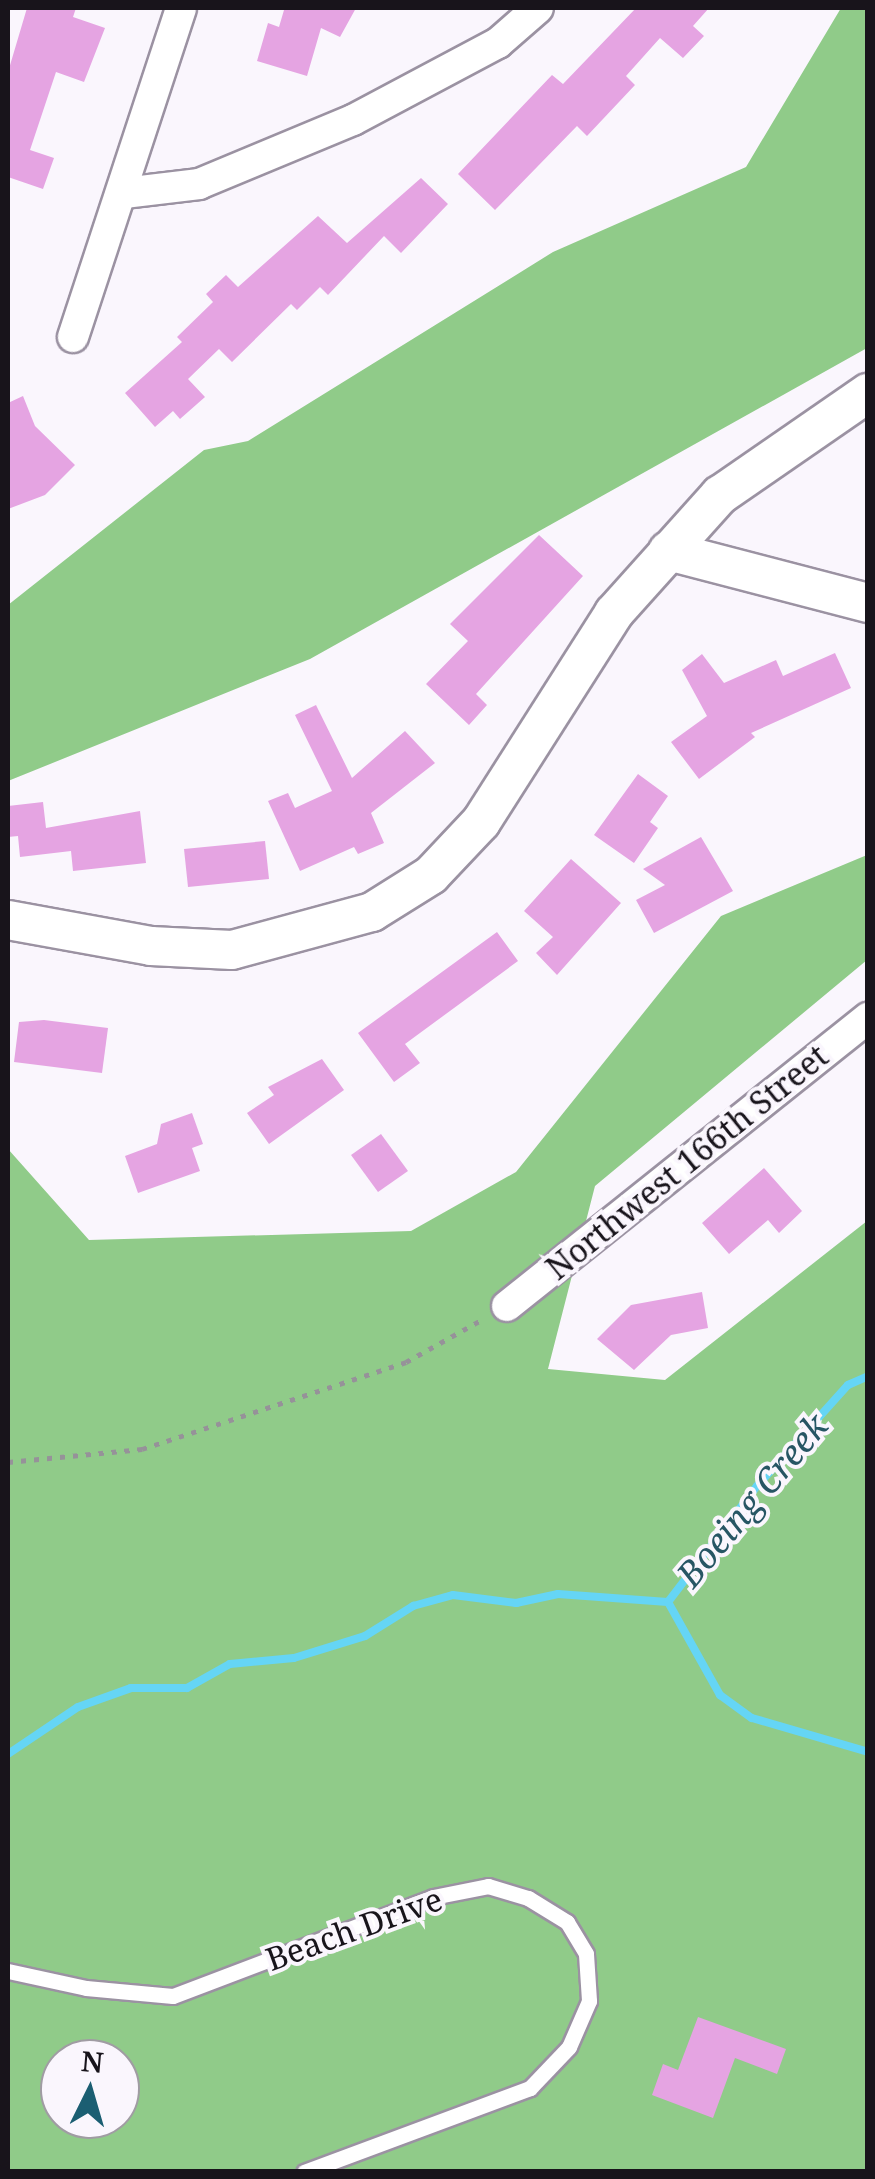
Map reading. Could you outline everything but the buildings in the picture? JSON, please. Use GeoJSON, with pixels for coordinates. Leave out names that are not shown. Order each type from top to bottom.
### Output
{"type":"FeatureCollection","features":[{"type":"Feature","properties":{"kind":"street"},"geometry":{"type":"LineString","coordinates":[[74,337],[124,193],[181,8]]}},
{"type":"Feature","properties":{"kind":"street"},"geometry":{"type":"LineString","coordinates":[[124,193],[199,184],[352,120],[498,43],[538,8]]}},
{"type":"Feature","properties":{"kind":"street"},"geometry":{"type":"LineString","coordinates":[[8,920],[151,946],[232,950],[372,912],[431,875],[481,822],[614,613],[720,495],[868,393]]}},
{"type":"Feature","properties":{"kind":"street"},"geometry":{"type":"LineString","coordinates":[[668,551],[868,603]]}},
{"type":"Feature","properties":{"kind":"street","name":"Northwest 166th Street"},"geometry":{"type":"LineString","coordinates":[[507,1306],[868,1018]]}},
{"type":"Feature","properties":{"kind":"lane","name":"Beach Drive"},"geometry":{"type":"LineString","coordinates":[[8,1971],[86,1988],[172,1996],[432,1897],[488,1886],[528,1898],[566,1922],[586,1954],[590,2001],[570,2047],[530,2088],[304,2172]]}},
{"type":"Feature","properties":{"kind":"path"},"geometry":{"type":"LineString","coordinates":[[8,1462],[142,1450],[406,1362],[507,1306]]}},
{"type":"Feature","properties":{"kind":"green space"},"geometry":{"type":"Polygon","coordinates":[[[841,8],[867,8],[867,348],[310,659],[8,781],[8,605],[204,450],[248,441],[553,252],[746,167],[841,8]]]}},
{"type":"Feature","properties":{"kind":"green space"},"geometry":{"type":"Polygon","coordinates":[[[867,855],[867,960],[595,1186],[548,1369],[665,1380],[867,1221],[867,2171],[8,2171],[8,1149],[89,1240],[411,1231],[516,1172],[721,916],[867,855]]]}},
{"type":"Feature","properties":{"kind":"waterway","name":"Boeing Creek"},"geometry":{"type":"LineString","coordinates":[[8,1754],[78,1707],[131,1688],[187,1688],[230,1664],[294,1658],[365,1636],[413,1606],[453,1595],[516,1603],[558,1594],[668,1602],[757,1486],[848,1385],[868,1376]]}},
{"type":"Feature","properties":{"kind":"waterway"},"geometry":{"type":"LineString","coordinates":[[668,1602],[720,1695],[752,1718],[868,1752]]}}]}
